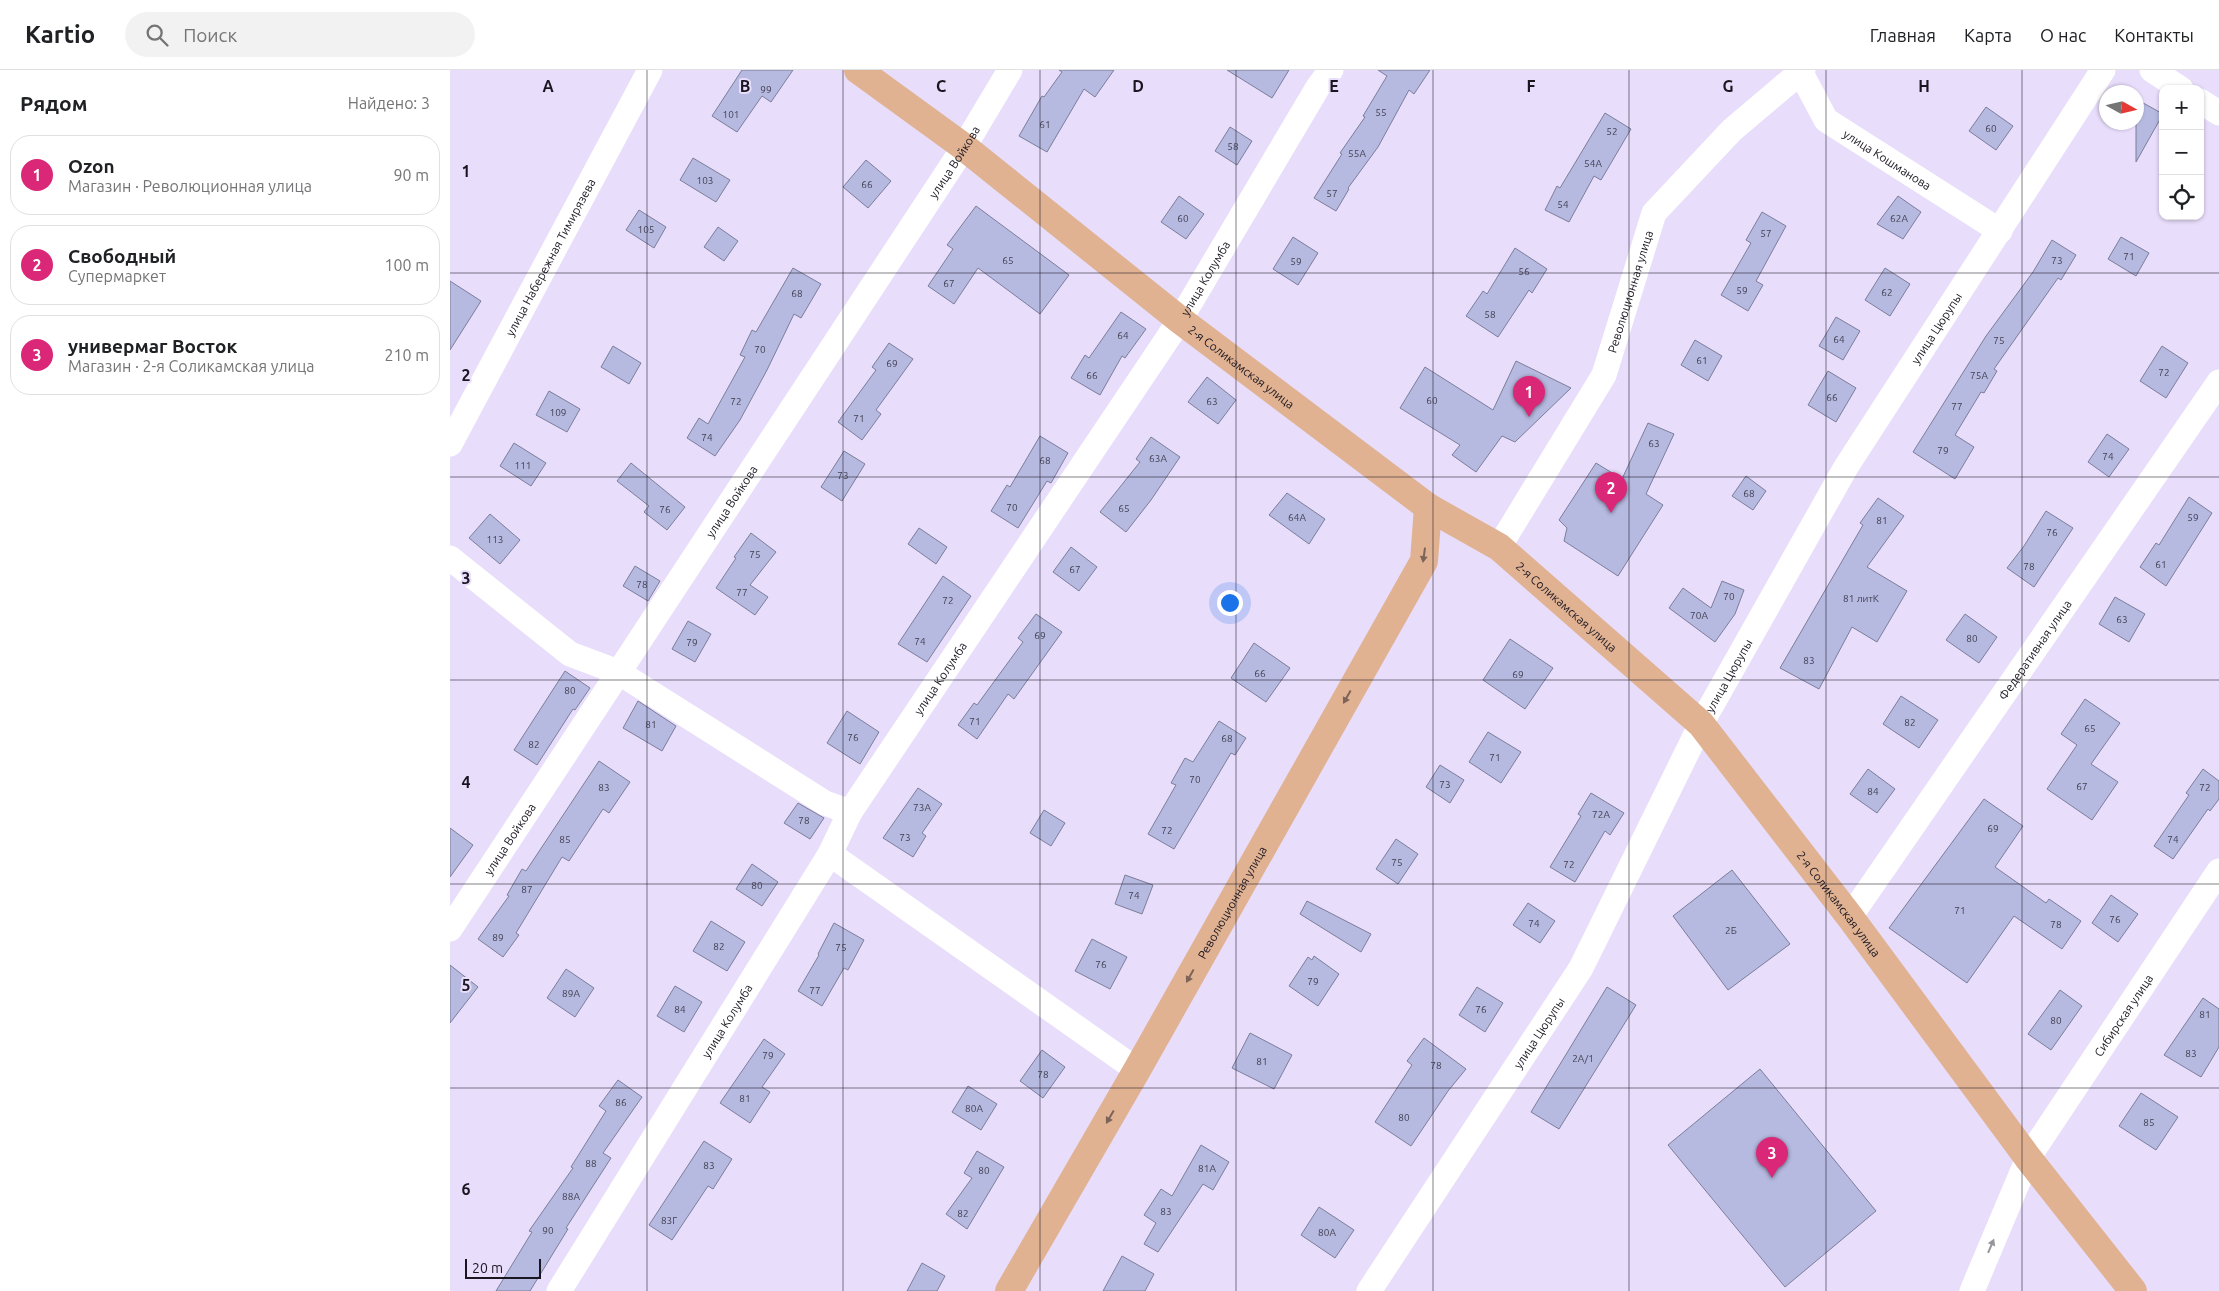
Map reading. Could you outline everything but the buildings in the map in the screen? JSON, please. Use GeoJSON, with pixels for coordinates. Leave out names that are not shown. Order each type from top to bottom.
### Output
{"type":"FeatureCollection","features":[{"type":"Feature","properties":{"kind":"main road","name":"2-я Соликамская улица"},"geometry":{"type":"LineString","coordinates":[[858,70],[964,147],[1180,320],[1428,506],[1499,547],[1701,724],[1850,918],[2028,1158],[2133,1291]]}},
{"type":"Feature","properties":{"kind":"main road","name":"Революционная улица"},"geometry":{"type":"LineString","coordinates":[[1009,1291],[1137,1070],[1424,561],[1428,506]]}},
{"type":"Feature","properties":{"kind":"street","name":"улица Набережная Тимирязева"},"geometry":{"type":"LineString","coordinates":[[450,444],[650,70]]}},
{"type":"Feature","properties":{"kind":"street","name":"улица Войкова"},"geometry":{"type":"LineString","coordinates":[[450,929],[964,147],[1010,70]]}},
{"type":"Feature","properties":{"kind":"street","name":"улица Колумба"},"geometry":{"type":"LineString","coordinates":[[560,1291],[830,854],[850,812],[1180,320],[1313,96],[1331,70]]}},
{"type":"Feature","properties":{"kind":"street","name":"улица Цюрупы"},"geometry":{"type":"LineString","coordinates":[[1369,1291],[1581,968],[1701,724],[1846,467],[2104,70]]}},
{"type":"Feature","properties":{"kind":"street"},"geometry":{"type":"LineString","coordinates":[[2152,70],[2175,85]]}},
{"type":"Feature","properties":{"kind":"street","name":"улица Кошманова"},"geometry":{"type":"LineString","coordinates":[[1800,71],[1826,120],[2000,231]]}},
{"type":"Feature","properties":{"kind":"street","name":"Революционная улица"},"geometry":{"type":"LineString","coordinates":[[1499,547],[1604,375],[1654,214],[1732,130],[1800,71]]}},
{"type":"Feature","properties":{"kind":"street"},"geometry":{"type":"LineString","coordinates":[[2204,104],[2219,113]]}},
{"type":"Feature","properties":{"kind":"street","name":"Федеративная улица"},"geometry":{"type":"LineString","coordinates":[[1850,918],[2219,382]]}},
{"type":"Feature","properties":{"kind":"street"},"geometry":{"type":"LineString","coordinates":[[450,558],[570,654],[618,672],[825,803],[850,812]]}},
{"type":"Feature","properties":{"kind":"street"},"geometry":{"type":"LineString","coordinates":[[830,854],[1137,1070]]}},
{"type":"Feature","properties":{"kind":"street","name":"Сибирская улица"},"geometry":{"type":"LineString","coordinates":[[1972,1291],[2028,1158],[2219,871]]}},
{"type":"Feature","properties":{"kind":"place","name":"Ozon"},"geometry":{"type":"Point","coordinates":[1529,417]}},
{"type":"Feature","properties":{"kind":"place","name":"Свободный"},"geometry":{"type":"Point","coordinates":[1611,513]}},
{"type":"Feature","properties":{"kind":"place","name":"универмаг Восток"},"geometry":{"type":"Point","coordinates":[1772,1178]}}]}
